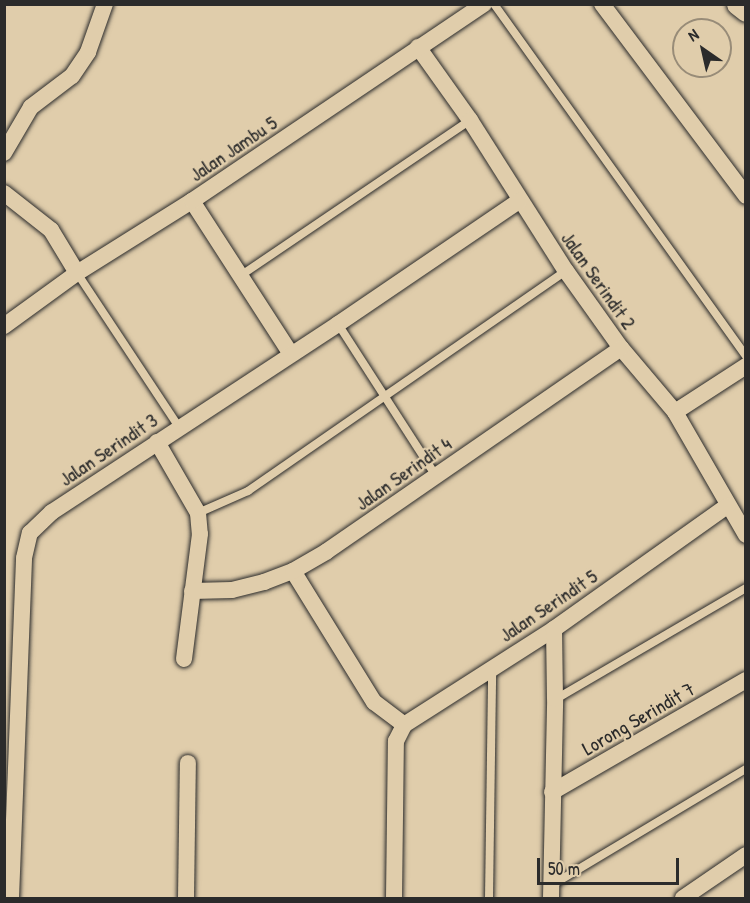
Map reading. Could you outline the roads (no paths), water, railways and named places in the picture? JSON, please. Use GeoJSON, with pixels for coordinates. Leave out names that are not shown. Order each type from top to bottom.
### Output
{"type":"FeatureCollection","features":[{"type":"Feature","properties":{"kind":"street"},"geometry":{"type":"LineString","coordinates":[[4,153],[31,107],[72,76],[88,52],[105,4]]}},
{"type":"Feature","properties":{"kind":"street","name":"Jalan Jambu 5"},"geometry":{"type":"LineString","coordinates":[[4,326],[77,273],[192,201],[484,4]]}},
{"type":"Feature","properties":{"kind":"street"},"geometry":{"type":"LineString","coordinates":[[602,4],[746,196]]}},
{"type":"Feature","properties":{"kind":"street"},"geometry":{"type":"LineString","coordinates":[[737,4],[746,11]]}},
{"type":"Feature","properties":{"kind":"street","name":"Jalan Serindit 2"},"geometry":{"type":"LineString","coordinates":[[418,47],[470,120],[519,201],[566,271],[621,348],[675,412],[746,536]]}},
{"type":"Feature","properties":{"kind":"street"},"geometry":{"type":"LineString","coordinates":[[4,193],[51,230],[77,273]]}},
{"type":"Feature","properties":{"kind":"street"},"geometry":{"type":"LineString","coordinates":[[192,201],[291,354]]}},
{"type":"Feature","properties":{"kind":"street","name":"Jalan Serindit 3"},"geometry":{"type":"LineString","coordinates":[[11,898],[12,686],[24,558],[30,533],[52,512],[338,324],[519,201]]}},
{"type":"Feature","properties":{"kind":"street","name":"Jalan Serindit 4"},"geometry":{"type":"LineString","coordinates":[[192,591],[232,590],[264,582],[293,571],[436,476],[621,348]]}},
{"type":"Feature","properties":{"kind":"street"},"geometry":{"type":"LineString","coordinates":[[675,412],[746,366]]}},
{"type":"Feature","properties":{"kind":"street"},"geometry":{"type":"LineString","coordinates":[[157,442],[198,513],[200,534],[184,659]]}},
{"type":"Feature","properties":{"kind":"street","name":"Jalan Serindit 5"},"geometry":{"type":"LineString","coordinates":[[404,725],[554,629],[727,506]]}},
{"type":"Feature","properties":{"kind":"street"},"geometry":{"type":"LineString","coordinates":[[293,571],[374,702],[404,725],[396,741],[394,898]]}},
{"type":"Feature","properties":{"kind":"street"},"geometry":{"type":"LineString","coordinates":[[551,892],[554,629]]}},
{"type":"Feature","properties":{"kind":"street","name":"Lorong Serindit 7"},"geometry":{"type":"LineString","coordinates":[[552,792],[746,681]]}},
{"type":"Feature","properties":{"kind":"street"},"geometry":{"type":"LineString","coordinates":[[186,898],[188,763]]}},
{"type":"Feature","properties":{"kind":"street"},"geometry":{"type":"LineString","coordinates":[[683,898],[746,855]]}},
{"type":"Feature","properties":{"kind":"lane"},"geometry":{"type":"LineString","coordinates":[[494,4],[746,356]]}},
{"type":"Feature","properties":{"kind":"lane"},"geometry":{"type":"LineString","coordinates":[[240,276],[470,120]]}},
{"type":"Feature","properties":{"kind":"lane"},"geometry":{"type":"LineString","coordinates":[[198,513],[248,491],[386,398],[566,271]]}},
{"type":"Feature","properties":{"kind":"lane"},"geometry":{"type":"LineString","coordinates":[[77,273],[180,427]]}},
{"type":"Feature","properties":{"kind":"lane"},"geometry":{"type":"LineString","coordinates":[[338,324],[436,476]]}},
{"type":"Feature","properties":{"kind":"lane"},"geometry":{"type":"LineString","coordinates":[[555,699],[746,588]]}},
{"type":"Feature","properties":{"kind":"lane"},"geometry":{"type":"LineString","coordinates":[[489,898],[492,668]]}},
{"type":"Feature","properties":{"kind":"lane"},"geometry":{"type":"LineString","coordinates":[[551,892],[746,769]]}}]}
